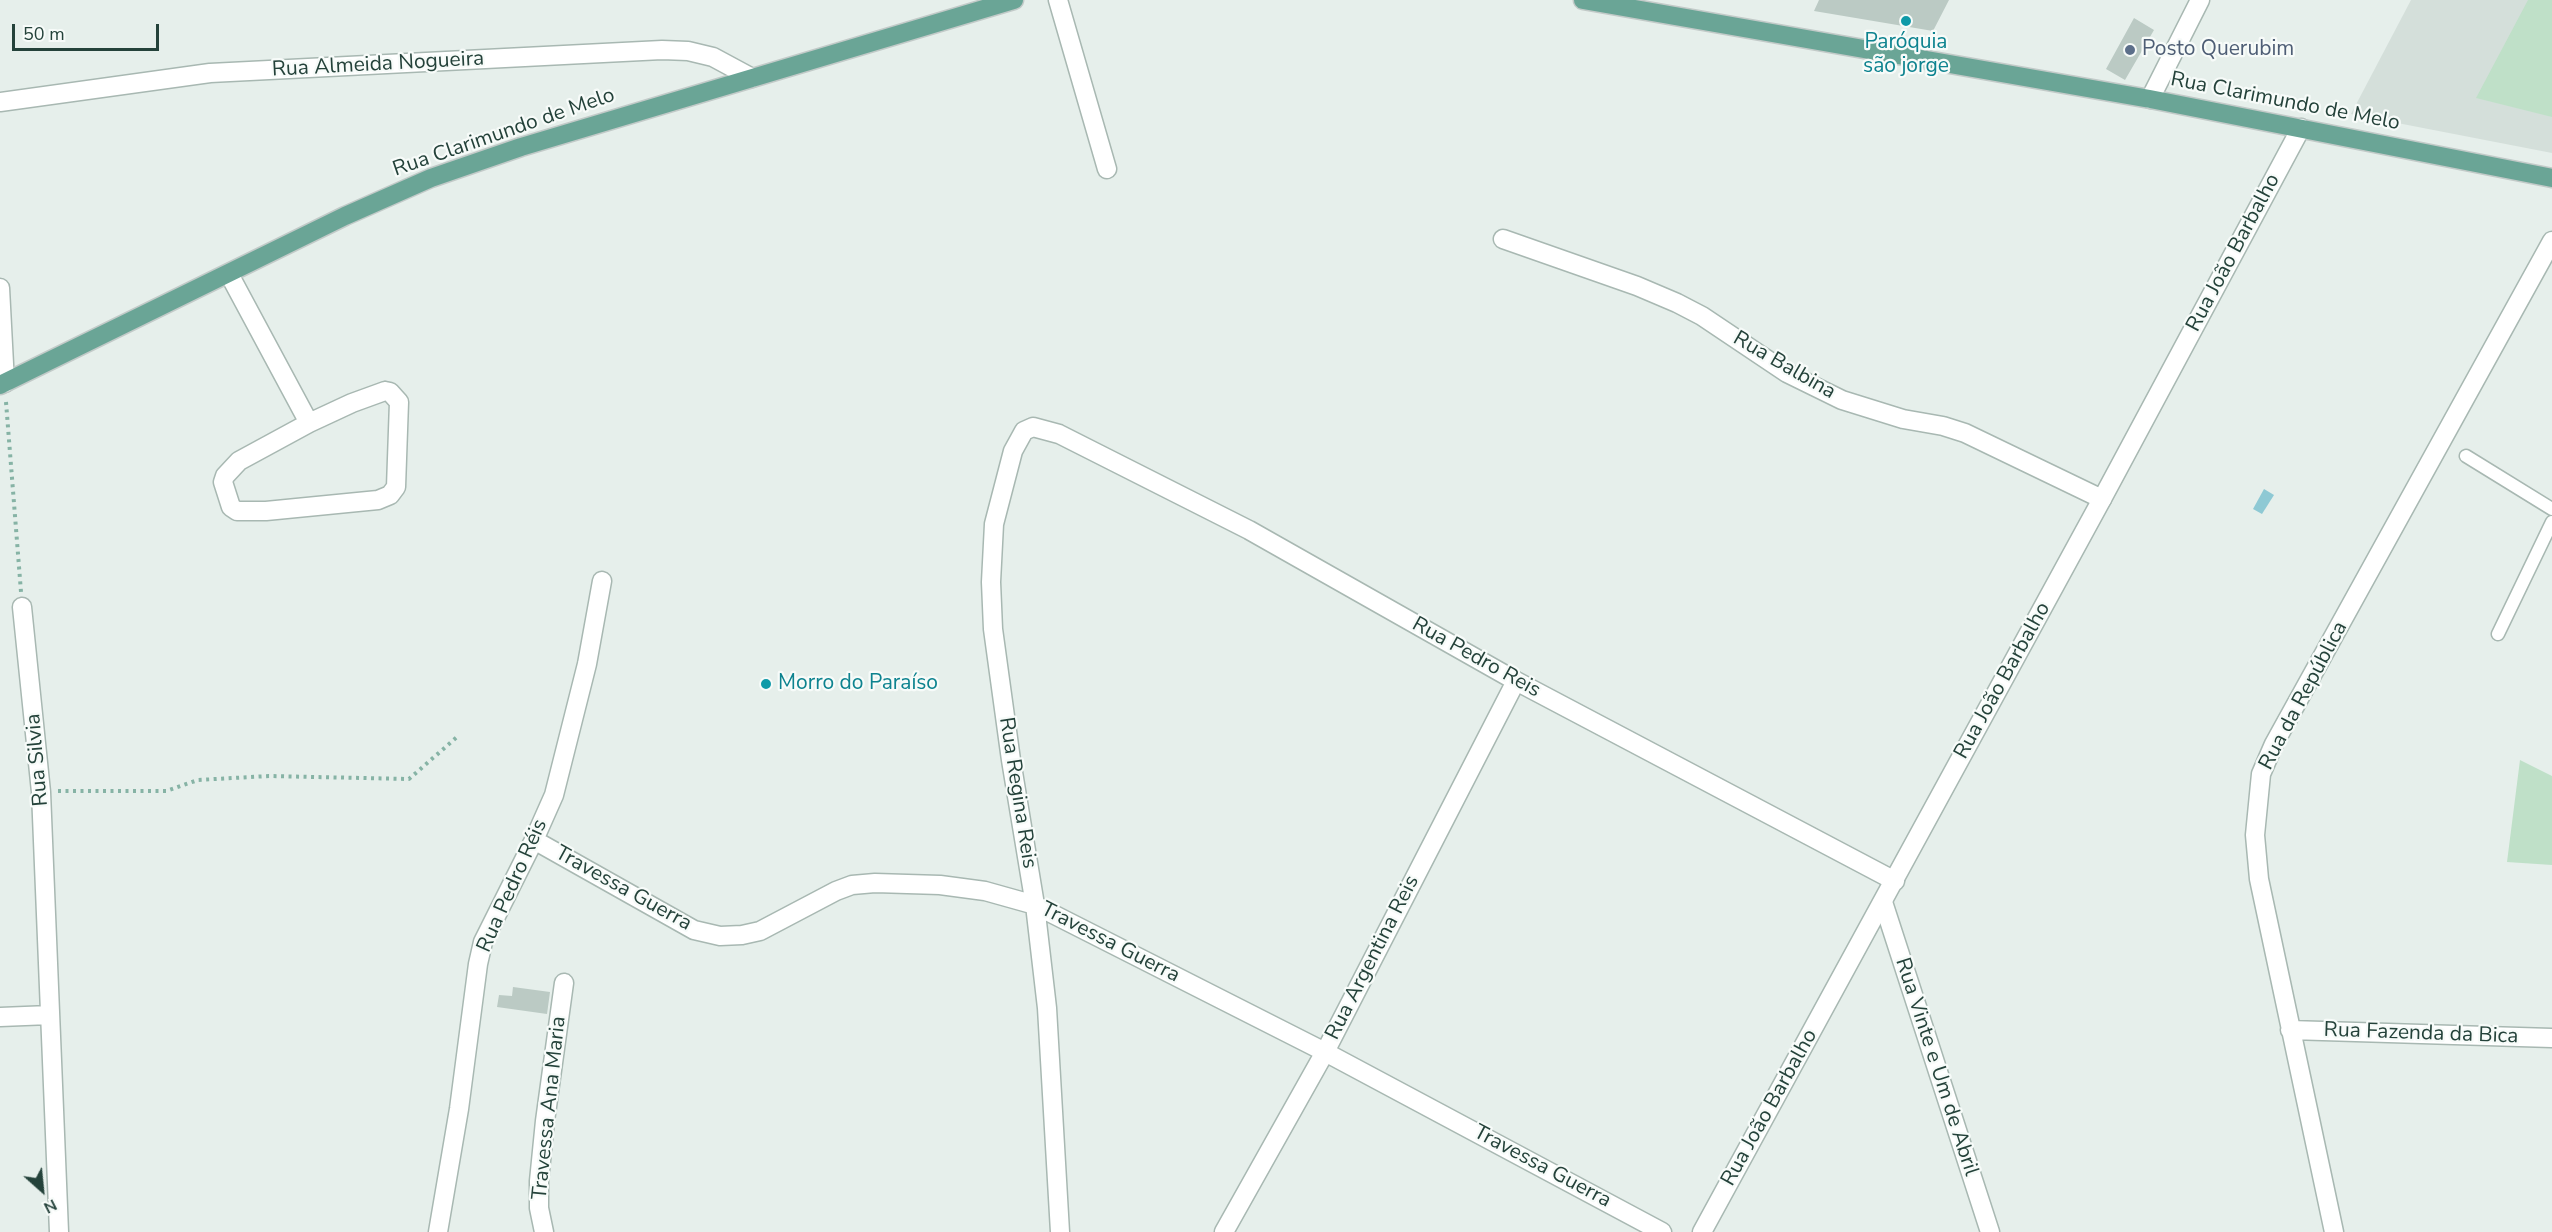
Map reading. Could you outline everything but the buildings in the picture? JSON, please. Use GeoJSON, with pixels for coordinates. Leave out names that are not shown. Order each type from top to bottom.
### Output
{"type":"FeatureCollection","features":[{"type":"Feature","properties":{"kind":"main road","name":"Rua Clarimundo de Melo"},"geometry":{"type":"LineString","coordinates":[[1583,0],[2150,99],[2552,178]]}},
{"type":"Feature","properties":{"kind":"main road","name":"Rua Clarimundo de Melo"},"geometry":{"type":"LineString","coordinates":[[2,384],[345,216],[431,178],[521,147],[1006,1]]}},
{"type":"Feature","properties":{"kind":"street"},"geometry":{"type":"LineString","coordinates":[[1058,0],[1107,169]]}},
{"type":"Feature","properties":{"kind":"street"},"geometry":{"type":"LineString","coordinates":[[2150,99],[2200,0]]}},
{"type":"Feature","properties":{"kind":"street","name":"Rua Almeida Nogueira"},"geometry":{"type":"LineString","coordinates":[[0,102],[210,74],[662,50],[688,51],[713,57],[752,78]]}},
{"type":"Feature","properties":{"kind":"street","name":"Rua João Barbalho"},"geometry":{"type":"LineString","coordinates":[[1702,1232],[2102,499],[2301,128]]}},
{"type":"Feature","properties":{"kind":"street","name":"Rua Balbina"},"geometry":{"type":"LineString","coordinates":[[1503,239],[1637,286],[1677,303],[1702,316],[1787,373],[1842,400],[1903,419],[1943,426],[1965,433],[2102,499]]}},
{"type":"Feature","properties":{"kind":"street","name":"Rua da República"},"geometry":{"type":"LineString","coordinates":[[2334,1232],[2290,1030],[2257,857],[2255,835],[2262,774],[2274,744],[2552,241]]}},
{"type":"Feature","properties":{"kind":"street"},"geometry":{"type":"LineString","coordinates":[[229,274],[309,423]]}},
{"type":"Feature","properties":{"kind":"street"},"geometry":{"type":"LineString","coordinates":[[0,288],[2,384]]}},
{"type":"Feature","properties":{"kind":"street"},"geometry":{"type":"LineString","coordinates":[[386,391],[394,395],[399,402],[399,408],[394,491],[378,500],[266,511],[234,510],[224,492],[223,482],[233,467],[247,456],[309,423],[377,393],[386,391]]}},
{"type":"Feature","properties":{"kind":"street","name":"Rua Regina Reis"},"geometry":{"type":"LineString","coordinates":[[1059,434],[1033,427],[1023,431],[1013,451],[996,513],[991,554],[993,629],[1011,760],[1035,905],[1047,1008],[1060,1232]]}},
{"type":"Feature","properties":{"kind":"street","name":"Rua Pedro Reis"},"geometry":{"type":"LineString","coordinates":[[1059,434],[1249,530],[1516,681],[1894,881]]}},
{"type":"Feature","properties":{"kind":"street","name":"Rua Pedro Réis"},"geometry":{"type":"LineString","coordinates":[[438,1232],[459,1109],[478,964],[483,942],[554,795],[587,664],[602,581]]}},
{"type":"Feature","properties":{"kind":"street","name":"Rua Silvia"},"geometry":{"type":"LineString","coordinates":[[22,606],[41,792],[59,1232]]}},
{"type":"Feature","properties":{"kind":"street","name":"Rua Argentina Reis"},"geometry":{"type":"LineString","coordinates":[[1224,1232],[1325,1052],[1516,681]]}},
{"type":"Feature","properties":{"kind":"street","name":"Travessa Guerra"},"geometry":{"type":"LineString","coordinates":[[534,840],[694,930],[720,936],[760,931],[852,885],[875,883],[940,885],[985,891],[1035,905],[1325,1052],[1662,1232]]}},
{"type":"Feature","properties":{"kind":"street","name":"Rua Vinte e Um de Abril"},"geometry":{"type":"LineString","coordinates":[[1882,902],[1990,1232]]}},
{"type":"Feature","properties":{"kind":"street","name":"Travessa Ana Maria"},"geometry":{"type":"LineString","coordinates":[[544,1232],[539,1208],[539,1181],[564,983]]}},
{"type":"Feature","properties":{"kind":"street"},"geometry":{"type":"LineString","coordinates":[[0,1017],[50,1015]]}},
{"type":"Feature","properties":{"kind":"street","name":"Rua Fazenda da Bica"},"geometry":{"type":"LineString","coordinates":[[2290,1030],[2552,1038]]}},
{"type":"Feature","properties":{"kind":"lane"},"geometry":{"type":"LineString","coordinates":[[2466,456],[2552,509]]}},
{"type":"Feature","properties":{"kind":"lane"},"geometry":{"type":"LineString","coordinates":[[2498,634],[2552,522]]}},
{"type":"Feature","properties":{"kind":"path"},"geometry":{"type":"LineString","coordinates":[[2,384],[22,606]]}},
{"type":"Feature","properties":{"kind":"path"},"geometry":{"type":"LineString","coordinates":[[41,792],[166,790],[198,780],[268,776],[409,779],[457,737]]}},
{"type":"Feature","properties":{"kind":"shaded area"},"geometry":{"type":"Polygon","coordinates":[[[2411,0],[2552,0],[2552,153],[2351,114],[2411,0]]]}},
{"type":"Feature","properties":{"kind":"green space"},"geometry":{"type":"Polygon","coordinates":[[[2528,0],[2552,0],[2552,117],[2476,98],[2528,0]]]}},
{"type":"Feature","properties":{"kind":"green space"},"geometry":{"type":"Polygon","coordinates":[[[2520,760],[2552,776],[2552,865],[2507,862],[2520,760]]]}},
{"type":"Feature","properties":{"kind":"water"},"geometry":{"type":"Polygon","coordinates":[[[2264,489],[2274,495],[2262,514],[2253,509],[2264,489]]]}},
{"type":"Feature","properties":{"kind":"place","name":"Paróquia são jorge"},"geometry":{"type":"Point","coordinates":[1906,21]}},
{"type":"Feature","properties":{"kind":"place","name":"Posto Querubim"},"geometry":{"type":"Point","coordinates":[2130,50]}},
{"type":"Feature","properties":{"kind":"place","name":"Morro do Paraíso"},"geometry":{"type":"Point","coordinates":[766,684]}}]}
